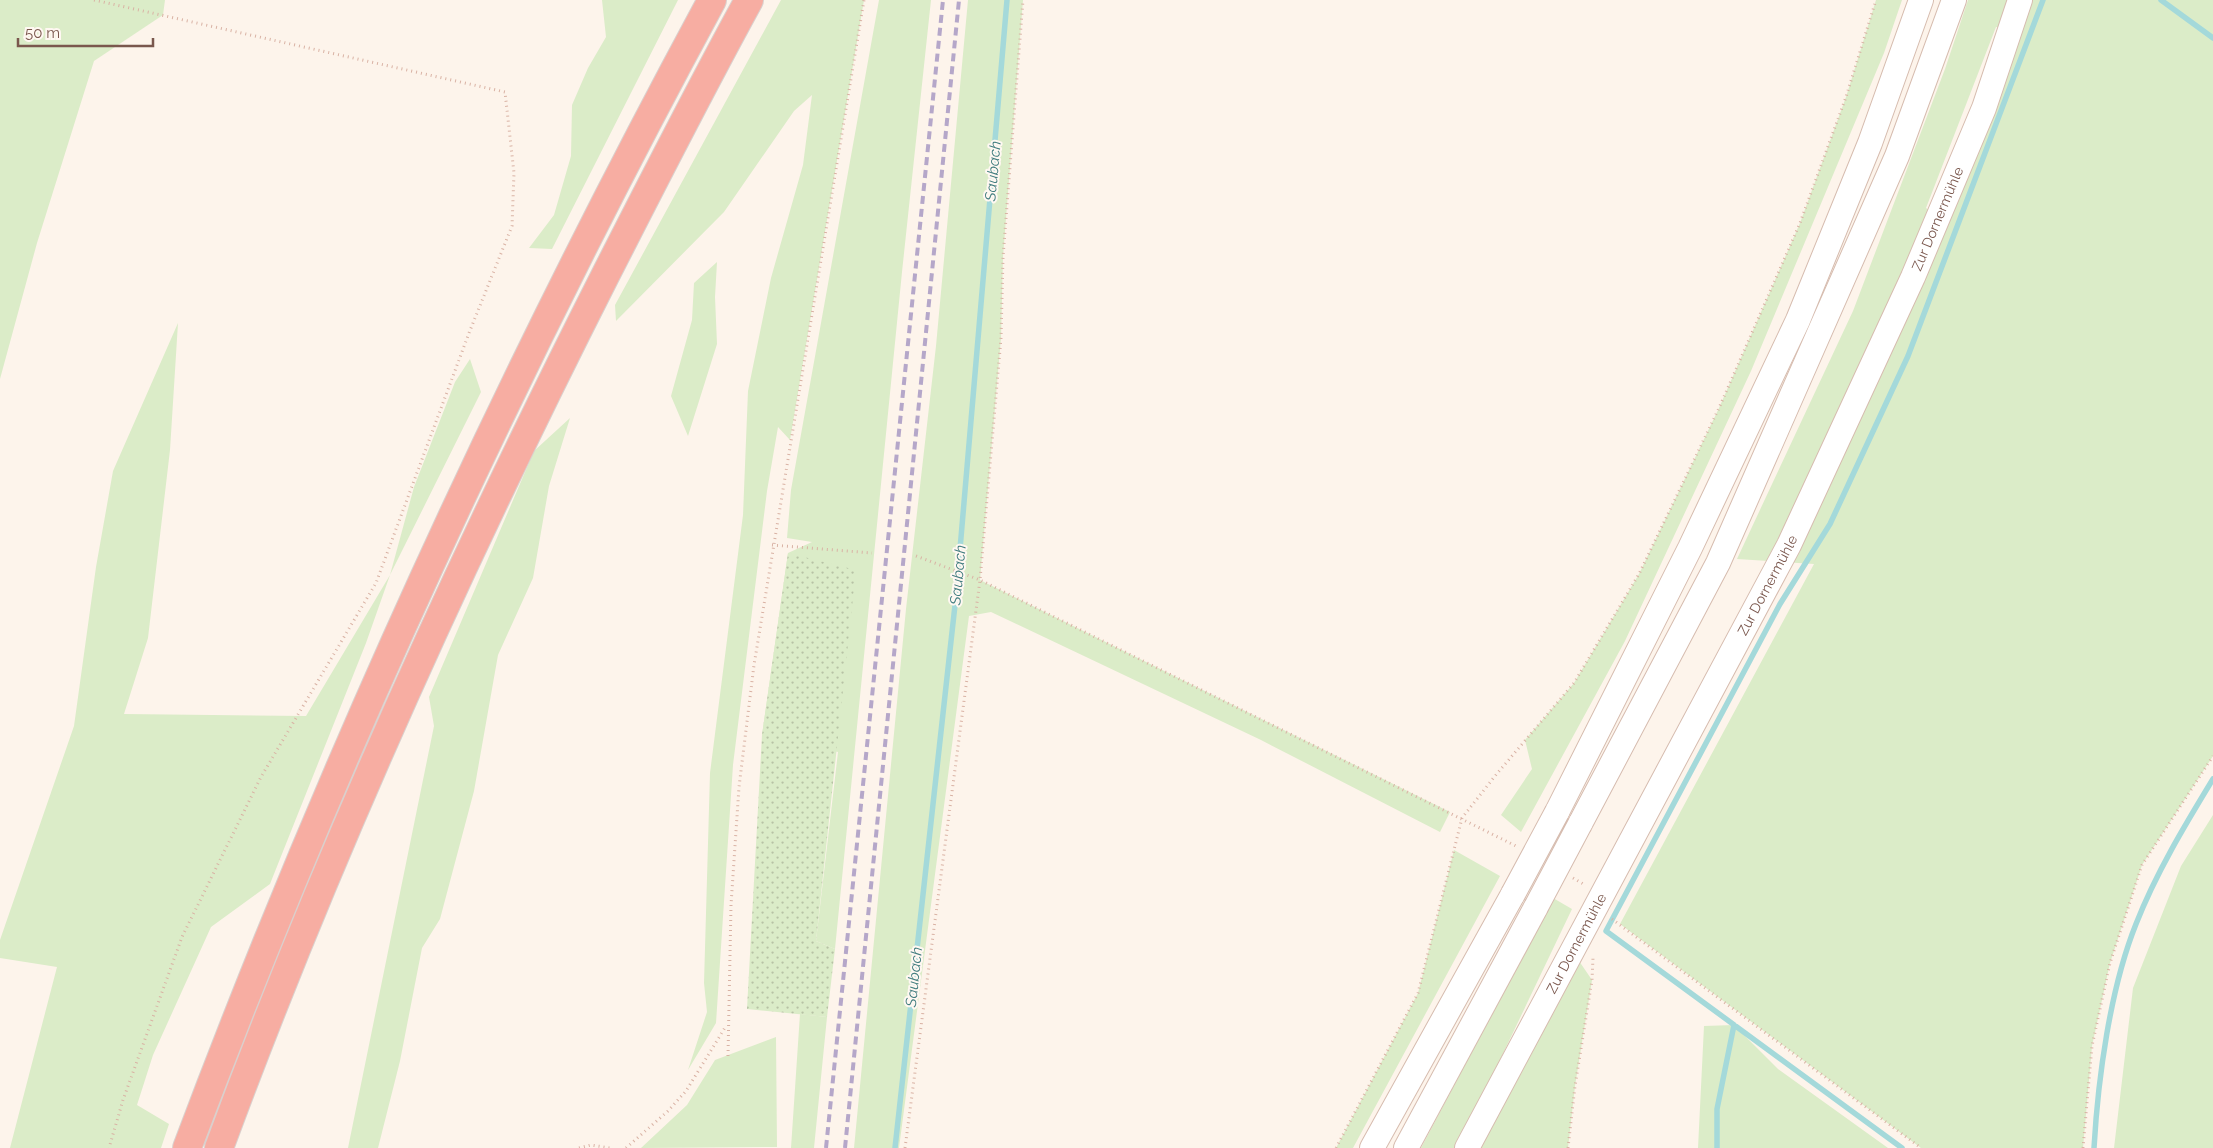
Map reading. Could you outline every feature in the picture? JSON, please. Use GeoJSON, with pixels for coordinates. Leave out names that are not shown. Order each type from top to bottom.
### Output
{"type":"FeatureCollection","features":[{"type":"Feature","properties":{"kind":"highway"},"geometry":{"type":"LineString","coordinates":[[187,1148],[298,868],[392,652],[464,494],[603,205],[712,0]]}},
{"type":"Feature","properties":{"kind":"highway"},"geometry":{"type":"LineString","coordinates":[[218,1148],[332,862],[448,596],[537,410],[710,70],[749,0]]}},
{"type":"Feature","properties":{"kind":"main road"},"geometry":{"type":"LineString","coordinates":[[1372,1148],[1557,812],[1690,548],[1798,320],[1870,143],[1921,0]]}},
{"type":"Feature","properties":{"kind":"main road"},"geometry":{"type":"LineString","coordinates":[[1406,1148],[1718,563],[1897,156],[1954,0]]}},
{"type":"Feature","properties":{"kind":"main road","name":"Zur Dornermühle"},"geometry":{"type":"LineString","coordinates":[[1467,1148],[1790,545],[1913,277],[1984,108],[2020,0]]}},
{"type":"Feature","properties":{"kind":"path"},"geometry":{"type":"LineString","coordinates":[[94,0],[505,92],[514,173],[512,226],[469,333],[376,583],[261,777],[182,938],[123,1100],[109,1148]]}},
{"type":"Feature","properties":{"kind":"path"},"geometry":{"type":"LineString","coordinates":[[728,1056],[727,1024],[731,905],[739,787],[754,665],[772,545],[864,0]]}},
{"type":"Feature","properties":{"kind":"path"},"geometry":{"type":"LineString","coordinates":[[905,1148],[980,580],[1001,338],[1004,237],[1023,0]]}},
{"type":"Feature","properties":{"kind":"path"},"geometry":{"type":"LineString","coordinates":[[1336,1148],[1418,993],[1462,818],[1574,683],[1639,574],[1719,408],[1800,223],[1846,97],[1876,0]]}},
{"type":"Feature","properties":{"kind":"path"},"geometry":{"type":"LineString","coordinates":[[772,545],[872,553]]}},
{"type":"Feature","properties":{"kind":"path"},"geometry":{"type":"LineString","coordinates":[[916,556],[980,580],[1499,836]]}},
{"type":"Feature","properties":{"kind":"path"},"geometry":{"type":"LineString","coordinates":[[2083,1148],[2092,1046],[2110,963],[2142,865],[2213,756]]}},
{"type":"Feature","properties":{"kind":"path"},"geometry":{"type":"LineString","coordinates":[[1620,924],[1921,1148]]}},
{"type":"Feature","properties":{"kind":"path"},"geometry":{"type":"LineString","coordinates":[[1568,1148],[1575,1086],[1592,980],[1594,949]]}},
{"type":"Feature","properties":{"kind":"path"},"geometry":{"type":"LineString","coordinates":[[626,1148],[668,1111],[686,1091],[727,1024]]}},
{"type":"Feature","properties":{"kind":"path"},"geometry":{"type":"LineString","coordinates":[[579,1148],[591,1145],[610,1148]]}},
{"type":"Feature","properties":{"kind":"green space"},"geometry":{"type":"Polygon","coordinates":[[[0,0],[165,0],[163,15],[94,61],[37,243],[0,379],[0,0]]]}},
{"type":"Feature","properties":{"kind":"green space"},"geometry":{"type":"Polygon","coordinates":[[[602,0],[678,0],[552,249],[529,248],[554,215],[571,156],[572,105],[588,68],[606,37],[602,0]]]}},
{"type":"Feature","properties":{"kind":"green space"},"geometry":{"type":"Polygon","coordinates":[[[781,0],[864,0],[790,440],[778,427],[767,491],[733,765],[716,1023],[688,1070],[707,1012],[704,983],[710,773],[743,515],[748,391],[771,278],[803,165],[812,95],[794,111],[724,212],[616,321],[615,305],[781,0]]]}},
{"type":"Feature","properties":{"kind":"green space"},"geometry":{"type":"Polygon","coordinates":[[[879,0],[931,0],[835,949],[816,941],[838,752],[762,735],[788,553],[812,542],[787,538],[791,490],[879,0]]]}},
{"type":"Feature","properties":{"kind":"green space"},"geometry":{"type":"Polygon","coordinates":[[[968,0],[1023,0],[1003,257],[1001,338],[980,580],[1450,812],[1440,832],[1261,740],[991,612],[969,616],[899,1148],[854,1148],[906,609],[936,346],[968,0]]]}},
{"type":"Feature","properties":{"kind":"green space"},"geometry":{"type":"Polygon","coordinates":[[[1876,0],[1902,0],[1884,53],[1751,371],[1625,641],[1521,832],[1501,815],[1532,769],[1525,740],[1574,683],[1639,574],[1719,408],[1800,223],[1846,97],[1876,0]]]}},
{"type":"Feature","properties":{"kind":"green space"},"geometry":{"type":"Polygon","coordinates":[[[1968,0],[2213,0],[2213,756],[2142,865],[2110,963],[2092,1046],[2083,1148],[1921,1148],[1620,924],[1814,564],[1737,559],[1853,311],[1945,69],[1968,0]],[[1996,27],[1926,208],[1938,217],[2010,30],[1996,27]]]}},
{"type":"Feature","properties":{"kind":"green space"},"geometry":{"type":"Polygon","coordinates":[[[717,262],[715,297],[717,344],[688,436],[671,396],[692,320],[694,283],[717,262]]]}},
{"type":"Feature","properties":{"kind":"green space"},"geometry":{"type":"Polygon","coordinates":[[[178,323],[170,450],[148,638],[124,714],[306,716],[390,575],[366,643],[270,884],[211,927],[153,1055],[137,1105],[169,1124],[161,1148],[10,1148],[57,967],[0,958],[0,940],[74,726],[96,567],[113,471],[178,323]]]}},
{"type":"Feature","properties":{"kind":"green space"},"geometry":{"type":"Polygon","coordinates":[[[470,359],[481,392],[390,575],[414,487],[455,382],[470,359]]]}},
{"type":"Feature","properties":{"kind":"green space"},"geometry":{"type":"Polygon","coordinates":[[[570,418],[549,486],[533,578],[498,655],[474,791],[440,919],[422,948],[400,1061],[378,1148],[348,1148],[434,726],[429,697],[534,451],[570,418]]]}},
{"type":"Feature","properties":{"kind":"green space"},"geometry":{"type":"Polygon","coordinates":[[[788,553],[856,570],[816,941],[835,949],[827,1017],[747,1009],[762,735],[788,553]]]}},
{"type":"Feature","properties":{"kind":"green space"},"geometry":{"type":"Polygon","coordinates":[[[2213,815],[2213,1148],[2114,1148],[2133,988],[2181,866],[2213,815]]]}},
{"type":"Feature","properties":{"kind":"green space"},"geometry":{"type":"Polygon","coordinates":[[[1454,850],[1500,876],[1353,1148],[1336,1148],[1418,993],[1454,850]]]}},
{"type":"Feature","properties":{"kind":"green space"},"geometry":{"type":"Polygon","coordinates":[[[1553,898],[1572,909],[1478,1106],[1455,1148],[1421,1148],[1553,898]]]}},
{"type":"Feature","properties":{"kind":"green space"},"geometry":{"type":"Polygon","coordinates":[[[1577,958],[1592,980],[1575,1086],[1568,1148],[1479,1148],[1577,958]]]}},
{"type":"Feature","properties":{"kind":"green space"},"geometry":{"type":"Polygon","coordinates":[[[800,1014],[827,1017],[814,1148],[791,1148],[800,1014]]]}},
{"type":"Feature","properties":{"kind":"green space"},"geometry":{"type":"Polygon","coordinates":[[[1734,1025],[1778,1069],[1888,1148],[1698,1148],[1704,1026],[1734,1025]]]}},
{"type":"Feature","properties":{"kind":"green space"},"geometry":{"type":"Polygon","coordinates":[[[776,1037],[777,1147],[641,1148],[687,1105],[715,1060],[776,1037]]]}},
{"type":"Feature","properties":{"kind":"waterway","name":"Saubach"},"geometry":{"type":"LineString","coordinates":[[895,1148],[956,596],[1007,0]]}},
{"type":"Feature","properties":{"kind":"waterway"},"geometry":{"type":"LineString","coordinates":[[1902,1148],[1606,931],[1780,604],[1830,524],[1908,356],[2043,0]]}},
{"type":"Feature","properties":{"kind":"waterway"},"geometry":{"type":"LineString","coordinates":[[2161,0],[2213,38]]}},
{"type":"Feature","properties":{"kind":"waterway"},"geometry":{"type":"LineString","coordinates":[[2094,1148],[2102,1064],[2112,1005],[2127,949],[2144,905],[2162,868],[2213,779]]}},
{"type":"Feature","properties":{"kind":"waterway"},"geometry":{"type":"LineString","coordinates":[[1717,1148],[1717,1109],[1734,1025]]}},
{"type":"Feature","properties":{"kind":"railway"},"geometry":{"type":"LineString","coordinates":[[826,1148],[943,0]]}},
{"type":"Feature","properties":{"kind":"railway"},"geometry":{"type":"LineString","coordinates":[[845,1148],[959,0]]}}]}
